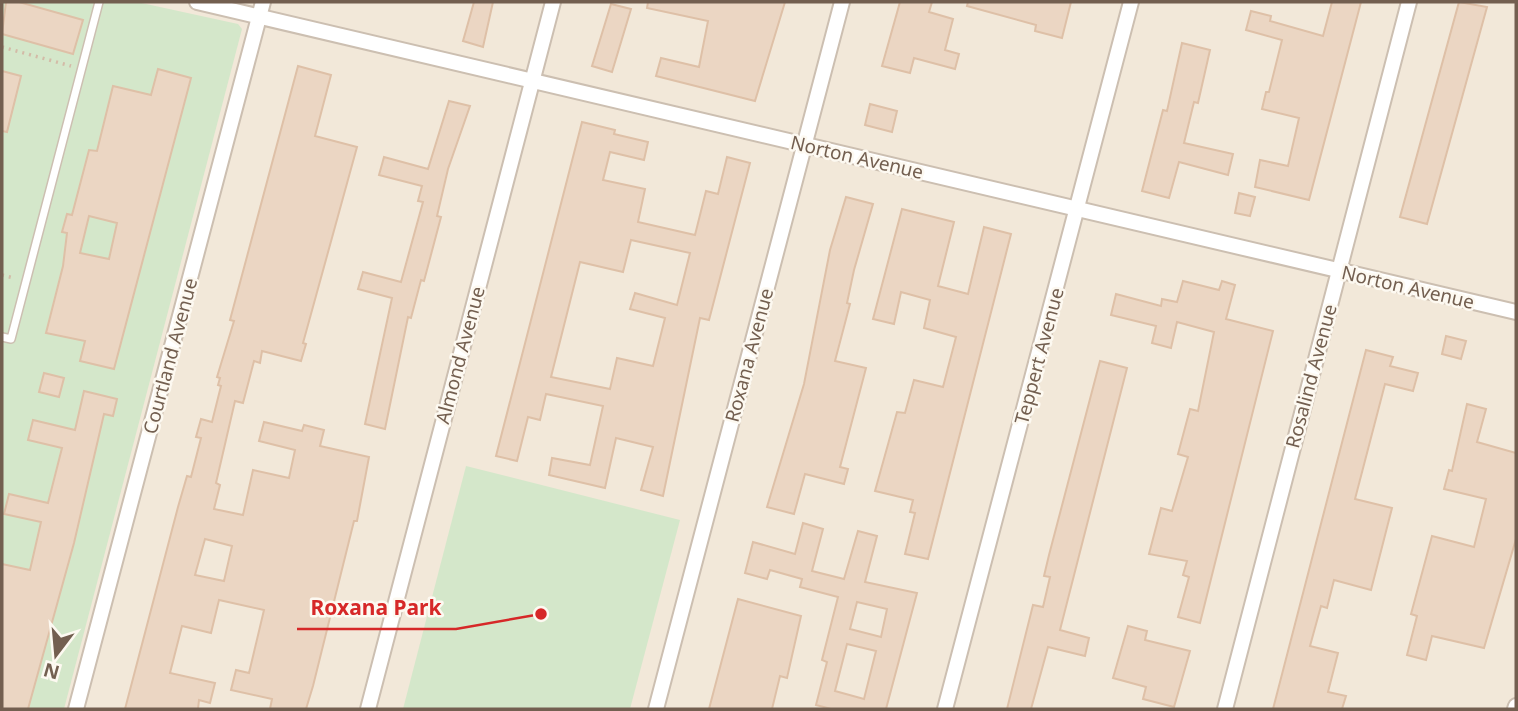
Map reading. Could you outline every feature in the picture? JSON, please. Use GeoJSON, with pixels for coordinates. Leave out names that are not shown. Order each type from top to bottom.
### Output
{"type":"FeatureCollection","features":[{"type":"Feature","properties":{"kind":"street","name":"Norton Avenue"},"geometry":{"type":"LineString","coordinates":[[197,2],[1516,312]]}},
{"type":"Feature","properties":{"kind":"street","name":"Courtland Avenue"},"geometry":{"type":"LineString","coordinates":[[76,709],[263,2]]}},
{"type":"Feature","properties":{"kind":"street","name":"Almond Avenue"},"geometry":{"type":"LineString","coordinates":[[368,709],[553,2]]}},
{"type":"Feature","properties":{"kind":"street","name":"Roxana Avenue"},"geometry":{"type":"LineString","coordinates":[[656,709],[842,2]]}},
{"type":"Feature","properties":{"kind":"street","name":"Teppert Avenue"},"geometry":{"type":"LineString","coordinates":[[945,709],[1131,2]]}},
{"type":"Feature","properties":{"kind":"street","name":"Rosalind Avenue"},"geometry":{"type":"LineString","coordinates":[[1225,709],[1409,2]]}},
{"type":"Feature","properties":{"kind":"lane"},"geometry":{"type":"LineString","coordinates":[[2,337],[11,339],[99,2]]}},
{"type":"Feature","properties":{"kind":"path"},"geometry":{"type":"LineString","coordinates":[[2,47],[81,68]]}},
{"type":"Feature","properties":{"kind":"shaded area"},"geometry":{"type":"Polygon","coordinates":[[[2,2],[1516,2],[1516,709],[2,709],[2,2]]]}},
{"type":"Feature","properties":{"kind":"green space"},"geometry":{"type":"Polygon","coordinates":[[[2,2],[137,2],[238,24],[242,29],[64,709],[2,709],[2,2]]]}},
{"type":"Feature","properties":{"kind":"green space"},"geometry":{"type":"Polygon","coordinates":[[[466,466],[680,520],[630,709],[403,709],[466,466]]]}},
{"type":"Feature","properties":{"kind":"building"},"geometry":{"type":"Polygon","coordinates":[[[6,2],[19,2],[83,20],[73,54],[2,34],[6,2]]]}},
{"type":"Feature","properties":{"kind":"building"},"geometry":{"type":"Polygon","coordinates":[[[474,2],[493,2],[483,47],[463,41],[474,2]]]}},
{"type":"Feature","properties":{"kind":"building"},"geometry":{"type":"Polygon","coordinates":[[[648,2],[785,2],[755,101],[656,76],[661,58],[699,67],[708,21],[647,8],[648,2]]]}},
{"type":"Feature","properties":{"kind":"building"},"geometry":{"type":"Polygon","coordinates":[[[900,2],[932,2],[929,12],[953,19],[945,50],[959,54],[955,69],[914,58],[910,73],[882,66],[900,2]]]}},
{"type":"Feature","properties":{"kind":"building"},"geometry":{"type":"Polygon","coordinates":[[[968,2],[1071,2],[1062,38],[1035,31],[1036,25],[967,6],[968,2]]]}},
{"type":"Feature","properties":{"kind":"building"},"geometry":{"type":"Polygon","coordinates":[[[1332,2],[1361,2],[1309,200],[1255,187],[1260,160],[1288,166],[1299,118],[1262,109],[1282,40],[1246,30],[1251,11],[1271,16],[1270,21],[1323,36],[1332,2]]]}},
{"type":"Feature","properties":{"kind":"building"},"geometry":{"type":"Polygon","coordinates":[[[1459,2],[1487,7],[1427,224],[1400,217],[1459,2]]]}},
{"type":"Feature","properties":{"kind":"building"},"geometry":{"type":"Polygon","coordinates":[[[611,4],[631,9],[612,72],[592,66],[611,4]]]}},
{"type":"Feature","properties":{"kind":"building"},"geometry":{"type":"Polygon","coordinates":[[[1182,43],[1210,50],[1198,103],[1194,102],[1184,143],[1233,154],[1228,175],[1179,162],[1169,198],[1142,191],[1163,110],[1167,111],[1182,43]]]}},
{"type":"Feature","properties":{"kind":"building"},"geometry":{"type":"Polygon","coordinates":[[[298,66],[331,75],[315,136],[357,147],[303,343],[306,344],[301,361],[262,351],[260,363],[254,361],[243,403],[235,401],[216,483],[220,485],[214,509],[243,515],[253,470],[289,478],[295,450],[259,441],[264,422],[302,431],[304,425],[324,430],[320,446],[369,457],[357,521],[354,521],[306,709],[270,709],[272,699],[231,690],[236,670],[249,673],[264,610],[219,600],[211,633],[182,626],[170,673],[215,683],[210,703],[199,700],[198,709],[125,709],[178,507],[187,476],[191,477],[201,438],[196,437],[201,419],[212,422],[221,386],[218,385],[220,378],[217,377],[234,321],[230,320],[298,66]],[[205,539],[195,575],[224,581],[232,546],[205,539]]]}},
{"type":"Feature","properties":{"kind":"building"},"geometry":{"type":"Polygon","coordinates":[[[158,69],[191,78],[114,369],[80,361],[85,341],[46,333],[63,266],[67,233],[62,232],[67,214],[72,215],[89,150],[97,151],[113,86],[151,95],[158,69]],[[89,216],[80,253],[109,259],[117,223],[89,216]]]}},
{"type":"Feature","properties":{"kind":"building"},"geometry":{"type":"Polygon","coordinates":[[[2,71],[21,76],[7,132],[2,131],[2,71]]]}},
{"type":"Feature","properties":{"kind":"building"},"geometry":{"type":"Polygon","coordinates":[[[449,101],[470,106],[448,169],[437,216],[441,217],[424,281],[421,280],[411,318],[408,317],[385,429],[365,424],[392,298],[358,289],[363,272],[401,282],[423,202],[418,201],[422,186],[379,175],[384,157],[428,169],[449,101]]]}},
{"type":"Feature","properties":{"kind":"building"},"geometry":{"type":"Polygon","coordinates":[[[870,104],[897,111],[892,132],[865,125],[870,104]]]}},
{"type":"Feature","properties":{"kind":"building"},"geometry":{"type":"Polygon","coordinates":[[[582,122],[615,130],[614,134],[648,142],[644,160],[610,152],[603,180],[645,189],[638,222],[695,235],[706,191],[718,194],[727,157],[750,163],[709,320],[700,318],[663,496],[641,490],[653,447],[616,438],[605,488],[549,475],[552,458],[590,465],[603,406],[546,394],[540,420],[528,417],[517,461],[496,456],[582,122]],[[631,240],[623,272],[580,262],[551,377],[610,389],[617,358],[653,366],[665,318],[630,309],[635,293],[677,305],[690,253],[631,240]]]}},
{"type":"Feature","properties":{"kind":"building"},"geometry":{"type":"Polygon","coordinates":[[[1239,193],[1255,197],[1250,216],[1235,213],[1239,193]]]}},
{"type":"Feature","properties":{"kind":"building"},"geometry":{"type":"Polygon","coordinates":[[[846,197],[873,204],[854,270],[847,303],[850,304],[835,361],[866,368],[840,467],[848,469],[844,484],[805,474],[794,514],[767,507],[804,384],[830,250],[846,197]]]}},
{"type":"Feature","properties":{"kind":"building"},"geometry":{"type":"Polygon","coordinates":[[[902,209],[954,222],[938,286],[968,294],[984,227],[1011,234],[928,559],[905,554],[915,513],[910,512],[913,500],[875,491],[897,412],[905,413],[914,380],[943,387],[956,337],[924,328],[930,300],[901,292],[894,324],[873,319],[902,209]]]}},
{"type":"Feature","properties":{"kind":"building"},"geometry":{"type":"Polygon","coordinates":[[[1183,281],[1219,290],[1222,281],[1235,285],[1226,319],[1273,331],[1200,623],[1178,617],[1189,577],[1183,575],[1187,561],[1149,554],[1161,508],[1172,511],[1188,457],[1178,454],[1190,409],[1198,411],[1214,332],[1177,322],[1171,348],[1152,343],[1156,326],[1111,315],[1116,294],[1161,306],[1162,299],[1177,302],[1183,281]]]}},
{"type":"Feature","properties":{"kind":"building"},"geometry":{"type":"Polygon","coordinates":[[[1446,336],[1466,341],[1461,359],[1442,354],[1446,336]]]}},
{"type":"Feature","properties":{"kind":"building"},"geometry":{"type":"Polygon","coordinates":[[[1366,350],[1393,357],[1390,366],[1418,373],[1413,391],[1385,384],[1355,499],[1392,508],[1371,590],[1334,580],[1327,608],[1321,606],[1310,646],[1338,653],[1328,692],[1346,696],[1342,709],[1273,709],[1366,350]]]}},
{"type":"Feature","properties":{"kind":"building"},"geometry":{"type":"Polygon","coordinates":[[[1100,361],[1127,368],[1060,630],[1089,638],[1085,656],[1048,647],[1031,709],[1007,709],[1033,605],[1043,607],[1050,577],[1044,576],[1100,361]]]}},
{"type":"Feature","properties":{"kind":"building"},"geometry":{"type":"Polygon","coordinates":[[[44,373],[64,378],[59,397],[39,392],[44,373]]]}},
{"type":"Feature","properties":{"kind":"building"},"geometry":{"type":"Polygon","coordinates":[[[84,391],[117,399],[113,416],[104,414],[74,543],[28,709],[2,709],[2,564],[30,570],[41,522],[4,514],[9,494],[48,503],[62,448],[28,440],[33,420],[75,430],[84,391]]]}},
{"type":"Feature","properties":{"kind":"building"},"geometry":{"type":"Polygon","coordinates":[[[1467,404],[1486,409],[1477,442],[1516,453],[1516,539],[1484,648],[1432,636],[1426,660],[1407,655],[1417,616],[1411,614],[1432,536],[1474,547],[1486,499],[1444,489],[1449,470],[1452,471],[1467,404]]]}},
{"type":"Feature","properties":{"kind":"building"},"geometry":{"type":"Polygon","coordinates":[[[803,523],[823,529],[812,571],[844,579],[858,531],[877,536],[865,582],[917,593],[886,709],[831,709],[816,705],[827,662],[822,660],[838,597],[800,587],[802,579],[770,570],[767,579],[745,573],[753,542],[795,554],[803,523]],[[857,602],[850,629],[881,637],[887,609],[857,602]],[[847,644],[835,691],[864,699],[876,651],[847,644]]]}},
{"type":"Feature","properties":{"kind":"building"},"geometry":{"type":"Polygon","coordinates":[[[738,599],[801,616],[787,678],[780,676],[772,709],[709,709],[738,599]]]}},
{"type":"Feature","properties":{"kind":"building"},"geometry":{"type":"Polygon","coordinates":[[[1128,626],[1147,631],[1145,640],[1190,651],[1174,707],[1143,699],[1146,687],[1113,678],[1128,626]]]}},
{"type":"Feature","properties":{"kind":"place","name":"Roxana Park"},"geometry":{"type":"Point","coordinates":[541,614]}}]}
